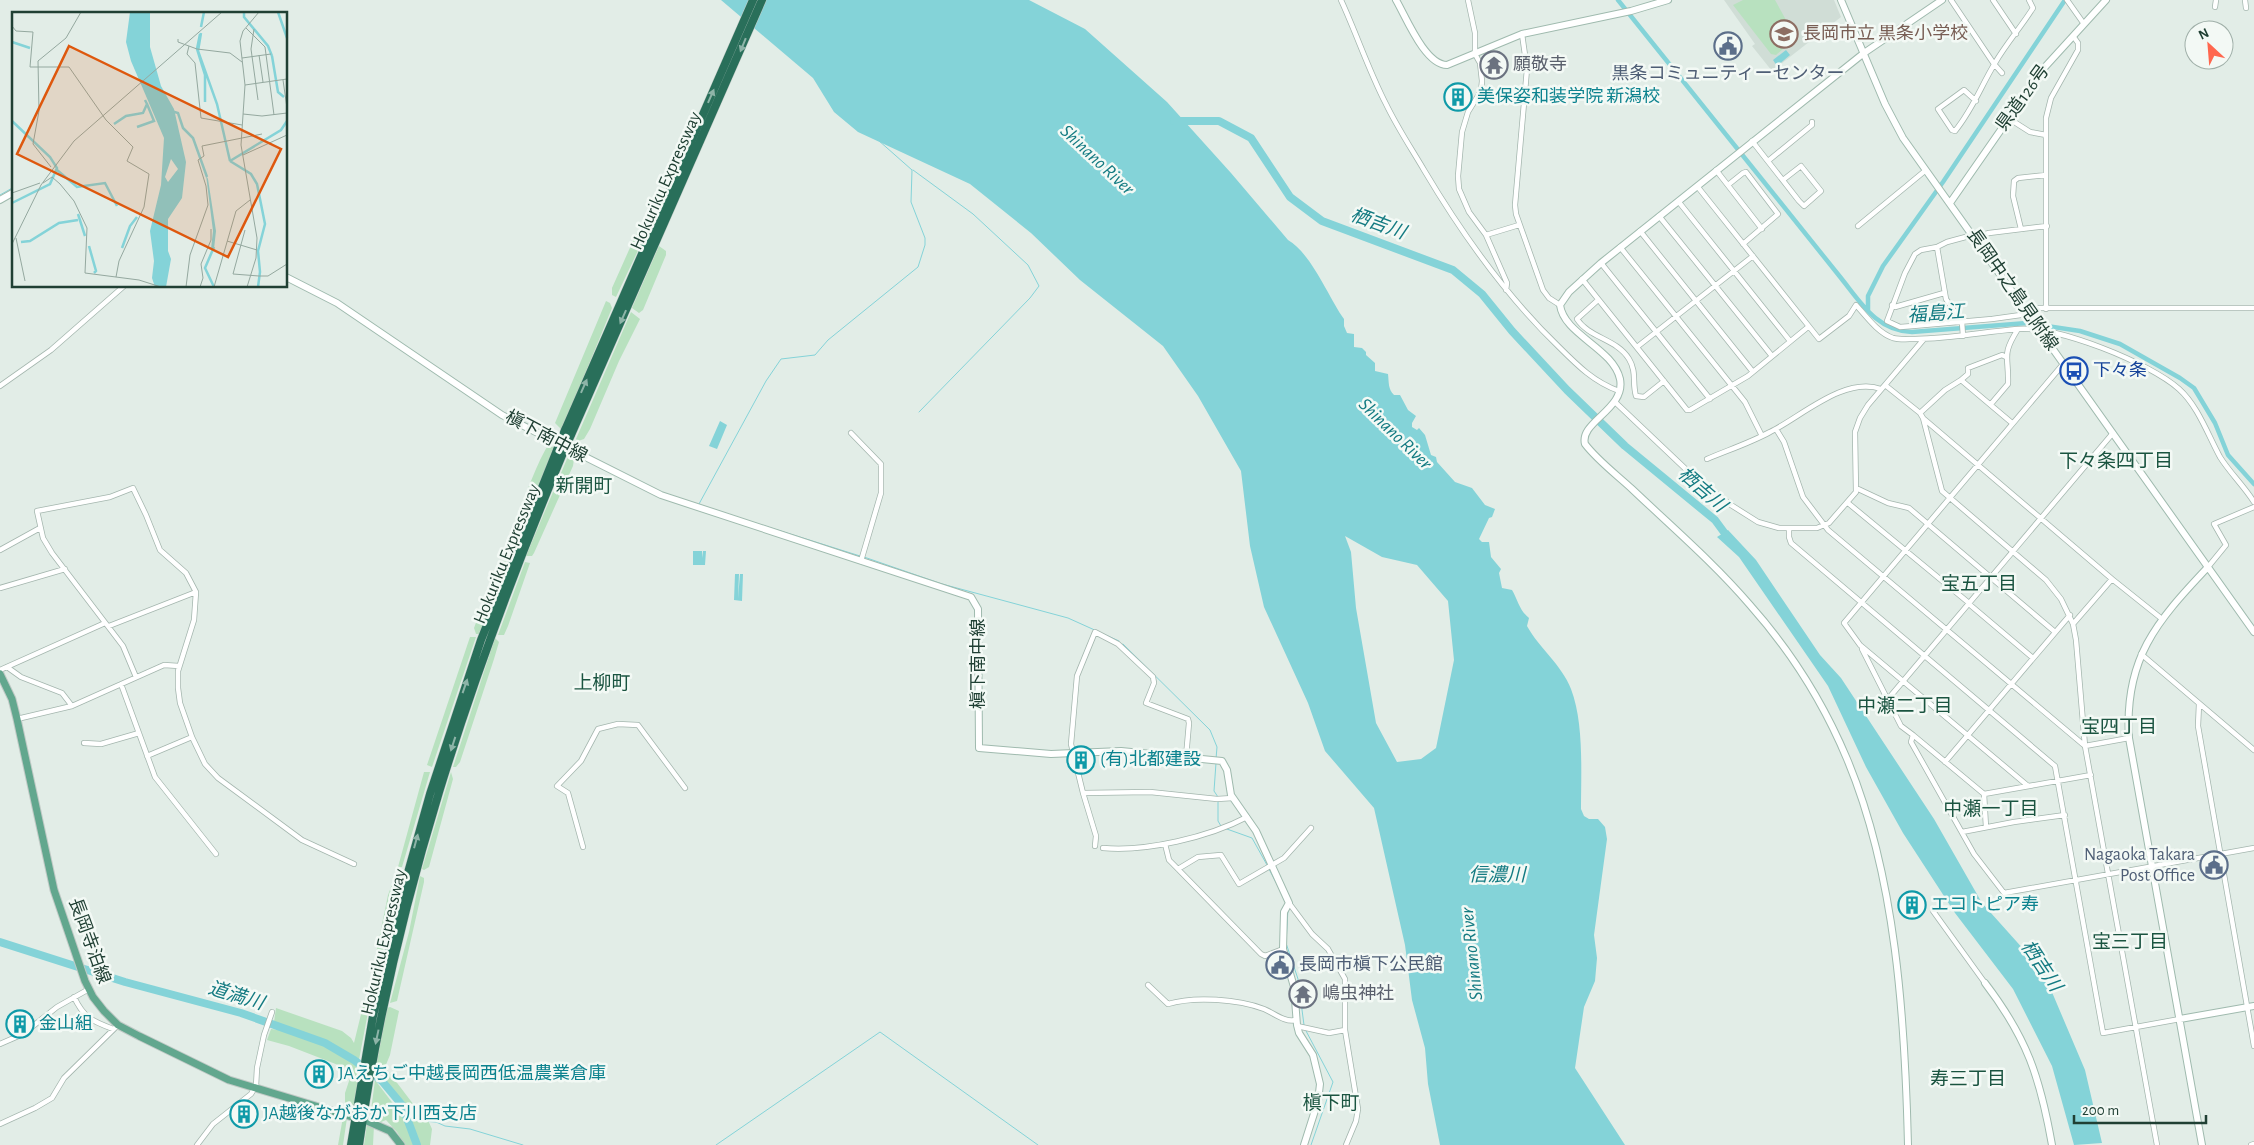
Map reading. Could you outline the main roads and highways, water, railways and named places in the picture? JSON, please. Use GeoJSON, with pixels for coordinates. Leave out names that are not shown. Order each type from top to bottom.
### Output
{"type":"FeatureCollection","features":[{"type":"Feature","properties":{"kind":"highway","name":"Hokuriku Expressway"},"geometry":{"type":"LineString","coordinates":[[660,223],[753,0]]}},
{"type":"Feature","properties":{"kind":"highway","name":"Hokuriku Expressway"},"geometry":{"type":"LineString","coordinates":[[351,1145],[361,1082],[368,1060],[409,869],[442,756],[496,600],[660,223],[762,0]]}},
{"type":"Feature","properties":{"kind":"highway","name":"Hokuriku Expressway"},"geometry":{"type":"LineString","coordinates":[[359,1145],[368,1088],[368,1060]]}},
{"type":"Feature","properties":{"kind":"main road","name":"長岡寺泊線"},"geometry":{"type":"LineString","coordinates":[[0,674],[12,699],[54,890],[76,957],[89,989],[115,1027],[215,1073],[254,1088],[352,1117]]}},
{"type":"Feature","properties":{"kind":"main road"},"geometry":{"type":"LineString","coordinates":[[367,1121],[390,1131],[401,1145]]}},
{"type":"Feature","properties":{"kind":"water","name":"信濃川"},"geometry":{"type":"Polygon","coordinates":[[[721,0],[1029,0],[1085,29],[1167,102],[1312,265],[1344,319],[1347,333],[1354,334],[1354,347],[1362,348],[1366,352],[1366,355],[1375,363],[1375,371],[1388,374],[1392,393],[1400,395],[1408,410],[1416,416],[1412,427],[1417,430],[1419,428],[1425,435],[1431,455],[1436,457],[1437,462],[1455,482],[1472,488],[1485,505],[1495,509],[1479,539],[1482,542],[1489,542],[1491,557],[1501,569],[1499,573],[1502,588],[1512,590],[1521,608],[1529,618],[1527,626],[1562,672],[1571,689],[1580,732],[1581,809],[1584,816],[1589,819],[1598,819],[1605,827],[1607,839],[1594,935],[1597,958],[1595,981],[1584,1007],[1575,1068],[1625,1145],[1440,1145],[1428,1084],[1425,1048],[1412,1000],[1405,945],[1374,808],[1325,751],[1308,703],[1264,607],[1250,546],[1241,471],[1198,396],[1163,346],[1080,280],[1031,233],[970,184],[858,132],[834,112],[813,78],[721,0]],[[1345,536],[1351,552],[1356,608],[1376,723],[1397,762],[1421,759],[1436,748],[1454,660],[1448,601],[1417,565],[1382,557],[1345,536]]]}},
{"type":"Feature","properties":{"kind":"water"},"geometry":{"type":"Polygon","coordinates":[[[1786,50],[1790,55],[1777,66],[1773,60],[1786,50]]]}},
{"type":"Feature","properties":{"kind":"water"},"geometry":{"type":"Polygon","coordinates":[[[720,421],[727,425],[717,449],[709,446],[720,421]]]}},
{"type":"Feature","properties":{"kind":"water"},"geometry":{"type":"Polygon","coordinates":[[[1728,530],[1756,560],[1820,655],[1841,678],[1934,819],[1982,903],[2043,971],[2085,1070],[2102,1143],[2074,1145],[2052,1066],[2013,989],[1955,913],[1903,833],[1866,767],[1828,686],[1739,557],[1717,537],[1728,530]]]}},
{"type":"Feature","properties":{"kind":"water"},"geometry":{"type":"Polygon","coordinates":[[[693,551],[702,551],[703,558],[703,551],[706,551],[705,565],[693,565],[693,551]]]}},
{"type":"Feature","properties":{"kind":"water"},"geometry":{"type":"Polygon","coordinates":[[[735,574],[739,574],[738,599],[740,574],[743,574],[742,601],[734,600],[735,574]]]}},
{"type":"Feature","properties":{"kind":"waterway","name":"福島江"},"geometry":{"type":"LineString","coordinates":[[1618,0],[1863,306],[1879,321],[1889,327],[1912,332],[2027,323],[2080,331],[2120,344],[2194,388],[2215,423],[2228,455],[2254,484]]}},
{"type":"Feature","properties":{"kind":"waterway","name":"福島江"},"geometry":{"type":"LineString","coordinates":[[1868,310],[1868,296],[1883,266],[1943,182],[2065,0]]}},
{"type":"Feature","properties":{"kind":"waterway","name":"栖吉川"},"geometry":{"type":"LineString","coordinates":[[1174,121],[1219,121],[1251,138],[1290,197],[1322,221],[1453,270],[1482,294],[1512,331],[1567,390],[1625,446],[1715,520],[1729,539]]}},
{"type":"Feature","properties":{"kind":"waterway"},"geometry":{"type":"LineString","coordinates":[[699,504],[766,381],[781,359],[815,355],[828,340],[918,267],[925,245],[925,238],[911,202],[912,170],[878,140]]}},
{"type":"Feature","properties":{"kind":"waterway"},"geometry":{"type":"LineString","coordinates":[[913,170],[973,214],[1028,265],[1039,286],[1030,298],[919,412]]}},
{"type":"Feature","properties":{"kind":"waterway"},"geometry":{"type":"LineString","coordinates":[[0,195],[12,188]]}},
{"type":"Feature","properties":{"kind":"waterway"},"geometry":{"type":"LineString","coordinates":[[752,522],[860,556]]}},
{"type":"Feature","properties":{"kind":"waterway"},"geometry":{"type":"LineString","coordinates":[[864,557],[942,584],[1068,618],[1119,641]]}},
{"type":"Feature","properties":{"kind":"waterway"},"geometry":{"type":"LineString","coordinates":[[1123,644],[1210,730],[1217,747],[1216,759]]}},
{"type":"Feature","properties":{"kind":"waterway"},"geometry":{"type":"LineString","coordinates":[[1216,763],[1214,791],[1218,797]]}},
{"type":"Feature","properties":{"kind":"waterway"},"geometry":{"type":"LineString","coordinates":[[1218,801],[1218,821],[1221,826]]}},
{"type":"Feature","properties":{"kind":"waterway"},"geometry":{"type":"LineString","coordinates":[[1224,828],[1252,838],[1267,865]]}},
{"type":"Feature","properties":{"kind":"waterway"},"geometry":{"type":"LineString","coordinates":[[1269,869],[1282,894]]}},
{"type":"Feature","properties":{"kind":"waterway"},"geometry":{"type":"LineString","coordinates":[[1288,909],[1286,943],[1298,979],[1304,1025]]}},
{"type":"Feature","properties":{"kind":"waterway","name":"道満川"},"geometry":{"type":"LineString","coordinates":[[0,942],[125,982],[241,1013],[325,1043],[354,1060],[382,1081],[402,1105],[417,1145]]}},
{"type":"Feature","properties":{"kind":"waterway"},"geometry":{"type":"LineString","coordinates":[[1305,1029],[1333,1082],[1311,1145]]}},
{"type":"Feature","properties":{"kind":"waterway"},"geometry":{"type":"LineString","coordinates":[[716,1145],[880,1032],[1038,1145]]}},
{"type":"Feature","properties":{"kind":"waterway"},"geometry":{"type":"LineString","coordinates":[[408,1120],[436,1122],[445,1126],[470,1129],[523,1145]]}},
{"type":"Feature","properties":{"kind":"place","name":"長岡市立 黒条小学校"},"geometry":{"type":"Point","coordinates":[1784,34]}},
{"type":"Feature","properties":{"kind":"place","name":"黒条コミュニティーセンター"},"geometry":{"type":"Point","coordinates":[1728,46]}},
{"type":"Feature","properties":{"kind":"place","name":"願敬寺"},"geometry":{"type":"Point","coordinates":[1494,65]}},
{"type":"Feature","properties":{"kind":"place","name":"美保姿和装学院 新潟校"},"geometry":{"type":"Point","coordinates":[1458,97]}},
{"type":"Feature","properties":{"kind":"place","name":"下々条"},"geometry":{"type":"Point","coordinates":[2074,371]}},
{"type":"Feature","properties":{"kind":"place","name":"(有)北都建設"},"geometry":{"type":"Point","coordinates":[1081,760]}},
{"type":"Feature","properties":{"kind":"place","name":"Nagaoka Takara Post Office"},"geometry":{"type":"Point","coordinates":[2214,865]}},
{"type":"Feature","properties":{"kind":"place","name":"エコトピア寿"},"geometry":{"type":"Point","coordinates":[1912,905]}},
{"type":"Feature","properties":{"kind":"place","name":"長岡市槇下公民館"},"geometry":{"type":"Point","coordinates":[1280,965]}},
{"type":"Feature","properties":{"kind":"place","name":"嶋虫神社"},"geometry":{"type":"Point","coordinates":[1303,994]}},
{"type":"Feature","properties":{"kind":"place","name":"金山組"},"geometry":{"type":"Point","coordinates":[20,1024]}},
{"type":"Feature","properties":{"kind":"place","name":"JAえちご中越長岡西低温農業倉庫"},"geometry":{"type":"Point","coordinates":[319,1074]}},
{"type":"Feature","properties":{"kind":"place","name":"JA越後ながおか下川西支店"},"geometry":{"type":"Point","coordinates":[244,1114]}},
{"type":"Feature","properties":{"kind":"district","name":"下々条四丁目"},"geometry":{"type":"Point","coordinates":[2116,461]}},
{"type":"Feature","properties":{"kind":"district","name":"新開町"},"geometry":{"type":"Point","coordinates":[584,486]}},
{"type":"Feature","properties":{"kind":"district","name":"宝五丁目"},"geometry":{"type":"Point","coordinates":[1979,584]}},
{"type":"Feature","properties":{"kind":"district","name":"上柳町"},"geometry":{"type":"Point","coordinates":[602,683]}},
{"type":"Feature","properties":{"kind":"district","name":"中瀬二丁目"},"geometry":{"type":"Point","coordinates":[1905,706]}},
{"type":"Feature","properties":{"kind":"district","name":"宝四丁目"},"geometry":{"type":"Point","coordinates":[2119,727]}},
{"type":"Feature","properties":{"kind":"district","name":"中瀬一丁目"},"geometry":{"type":"Point","coordinates":[1991,809]}},
{"type":"Feature","properties":{"kind":"district","name":"宝三丁目"},"geometry":{"type":"Point","coordinates":[2130,942]}},
{"type":"Feature","properties":{"kind":"district","name":"寿三丁目"},"geometry":{"type":"Point","coordinates":[1968,1079]}},
{"type":"Feature","properties":{"kind":"district","name":"槇下町"},"geometry":{"type":"Point","coordinates":[1331,1103]}},
{"type":"Feature","properties":{"kind":"water label","name":"Shinano River"},"geometry":{"type":"Point","coordinates":[1097,160]}},
{"type":"Feature","properties":{"kind":"water label","name":"Shinano River"},"geometry":{"type":"Point","coordinates":[1395,434]}},
{"type":"Feature","properties":{"kind":"water label","name":"Shinano River"},"geometry":{"type":"Point","coordinates":[1472,954]}}]}
